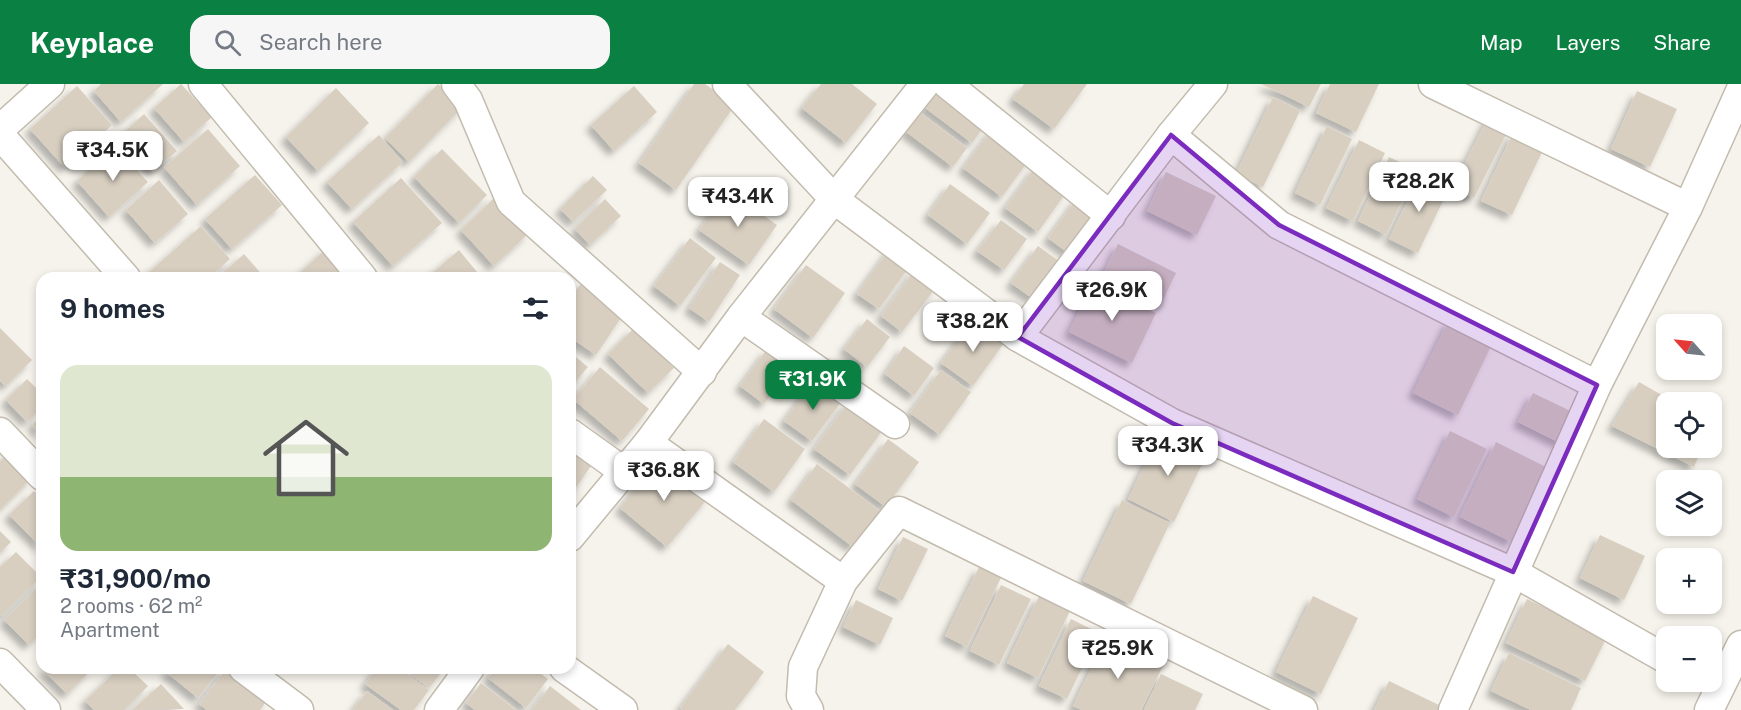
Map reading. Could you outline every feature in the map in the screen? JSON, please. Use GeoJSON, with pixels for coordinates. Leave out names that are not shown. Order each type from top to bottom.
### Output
{"type":"FeatureCollection","features":[{"type":"Feature","properties":{"kind":"street"},"geometry":{"type":"LineString","coordinates":[[0,129],[50,84]]}},
{"type":"Feature","properties":{"kind":"street"},"geometry":{"type":"LineString","coordinates":[[203,84],[358,272]]}},
{"type":"Feature","properties":{"kind":"street"},"geometry":{"type":"LineString","coordinates":[[456,84],[468,100],[511,202],[702,372]]}},
{"type":"Feature","properties":{"kind":"street"},"geometry":{"type":"LineString","coordinates":[[727,84],[836,200],[1018,337],[1172,423],[1513,572],[1656,653]]}},
{"type":"Feature","properties":{"kind":"street"},"geometry":{"type":"LineString","coordinates":[[576,529],[622,471],[648,443],[741,317],[836,200],[925,84]]}},
{"type":"Feature","properties":{"kind":"street"},"geometry":{"type":"LineString","coordinates":[[947,84],[1111,216]]}},
{"type":"Feature","properties":{"kind":"street"},"geometry":{"type":"LineString","coordinates":[[1018,337],[1171,135],[1213,84]]}},
{"type":"Feature","properties":{"kind":"street"},"geometry":{"type":"LineString","coordinates":[[1432,84],[1688,207]]}},
{"type":"Feature","properties":{"kind":"street"},"geometry":{"type":"LineString","coordinates":[[1453,710],[1597,385],[1688,207],[1741,89]]}},
{"type":"Feature","properties":{"kind":"street"},"geometry":{"type":"LineString","coordinates":[[0,135],[121,272]]}},
{"type":"Feature","properties":{"kind":"street"},"geometry":{"type":"LineString","coordinates":[[1171,135],[1279,225],[1597,385]]}},
{"type":"Feature","properties":{"kind":"street"},"geometry":{"type":"LineString","coordinates":[[741,317],[895,424]]}},
{"type":"Feature","properties":{"kind":"street"},"geometry":{"type":"LineString","coordinates":[[0,432],[36,470]]}},
{"type":"Feature","properties":{"kind":"street"},"geometry":{"type":"LineString","coordinates":[[576,437],[622,471]]}},
{"type":"Feature","properties":{"kind":"street"},"geometry":{"type":"LineString","coordinates":[[648,443],[843,581]]}},
{"type":"Feature","properties":{"kind":"street"},"geometry":{"type":"LineString","coordinates":[[810,710],[801,696],[803,667],[843,581],[899,511],[1303,710]]}},
{"type":"Feature","properties":{"kind":"street"},"geometry":{"type":"LineString","coordinates":[[1718,695],[1741,645]]}},
{"type":"Feature","properties":{"kind":"street"},"geometry":{"type":"LineString","coordinates":[[3,671],[46,710]]}},
{"type":"Feature","properties":{"kind":"street"},"geometry":{"type":"LineString","coordinates":[[251,674],[299,710]]}},
{"type":"Feature","properties":{"kind":"street"},"geometry":{"type":"LineString","coordinates":[[439,710],[466,674]]}},
{"type":"Feature","properties":{"kind":"street"},"geometry":{"type":"LineString","coordinates":[[572,674],[623,710]]}},
{"type":"Feature","properties":{"kind":"highlighted area"},"geometry":{"type":"Polygon","coordinates":[[[1171,135],[1279,225],[1597,385],[1513,572],[1172,423],[1018,337],[1171,135]]]}},
{"type":"Feature","properties":{"kind":"building"},"geometry":{"type":"Polygon","coordinates":[[[101,84],[163,84],[121,122],[94,91],[101,84]]]}},
{"type":"Feature","properties":{"kind":"building"},"geometry":{"type":"Polygon","coordinates":[[[181,84],[212,117],[184,142],[154,108],[181,84]]]}},
{"type":"Feature","properties":{"kind":"building"},"geometry":{"type":"Polygon","coordinates":[[[438,84],[463,107],[409,162],[385,138],[438,84]]]}},
{"type":"Feature","properties":{"kind":"building"},"geometry":{"type":"Polygon","coordinates":[[[694,84],[705,84],[735,105],[676,190],[639,163],[694,84]]]}},
{"type":"Feature","properties":{"kind":"building"},"geometry":{"type":"Polygon","coordinates":[[[821,84],[852,84],[877,104],[846,143],[802,108],[821,84]]]}},
{"type":"Feature","properties":{"kind":"building"},"geometry":{"type":"Polygon","coordinates":[[[1024,84],[1087,84],[1054,129],[1013,99],[1024,84]]]}},
{"type":"Feature","properties":{"kind":"building"},"geometry":{"type":"Polygon","coordinates":[[[1261,84],[1321,84],[1309,107],[1261,84]]]}},
{"type":"Feature","properties":{"kind":"building"},"geometry":{"type":"Polygon","coordinates":[[[1330,84],[1379,84],[1356,132],[1316,113],[1330,84]]]}},
{"type":"Feature","properties":{"kind":"building"},"geometry":{"type":"Polygon","coordinates":[[[940,85],[988,121],[972,143],[924,107],[940,85]]]}},
{"type":"Feature","properties":{"kind":"building"},"geometry":{"type":"Polygon","coordinates":[[[77,86],[112,125],[65,168],[30,129],[77,86]]]}},
{"type":"Feature","properties":{"kind":"building"},"geometry":{"type":"Polygon","coordinates":[[[634,86],[657,112],[614,151],[591,125],[634,86]]]}},
{"type":"Feature","properties":{"kind":"building"},"geometry":{"type":"Polygon","coordinates":[[[336,88],[369,123],[318,171],[286,137],[336,88]]]}},
{"type":"Feature","properties":{"kind":"building"},"geometry":{"type":"Polygon","coordinates":[[[1637,91],[1677,109],[1650,167],[1611,149],[1637,91]]]}},
{"type":"Feature","properties":{"kind":"building"},"geometry":{"type":"Polygon","coordinates":[[[1273,97],[1300,111],[1263,187],[1236,174],[1273,97]]]}},
{"type":"Feature","properties":{"kind":"building"},"geometry":{"type":"Polygon","coordinates":[[[919,112],[967,148],[953,167],[905,131],[919,112]]]}},
{"type":"Feature","properties":{"kind":"building"},"geometry":{"type":"Polygon","coordinates":[[[144,114],[177,151],[153,172],[121,135],[144,114]]]}},
{"type":"Feature","properties":{"kind":"building"},"geometry":{"type":"Polygon","coordinates":[[[1489,116],[1510,127],[1474,198],[1453,187],[1489,116]]]}},
{"type":"Feature","properties":{"kind":"building"},"geometry":{"type":"Polygon","coordinates":[[[1327,126],[1352,139],[1320,205],[1295,193],[1327,126]]]}},
{"type":"Feature","properties":{"kind":"building"},"geometry":{"type":"Polygon","coordinates":[[[993,128],[1032,156],[1002,197],[963,168],[993,128]]]}},
{"type":"Feature","properties":{"kind":"building"},"geometry":{"type":"Polygon","coordinates":[[[208,129],[240,166],[197,205],[164,167],[208,129]]]}},
{"type":"Feature","properties":{"kind":"building"},"geometry":{"type":"Polygon","coordinates":[[[1513,133],[1544,148],[1512,215],[1481,201],[1513,133]]]}},
{"type":"Feature","properties":{"kind":"building"},"geometry":{"type":"Polygon","coordinates":[[[379,135],[403,162],[352,209],[327,182],[379,135]]]}},
{"type":"Feature","properties":{"kind":"building"},"geometry":{"type":"Polygon","coordinates":[[[1359,140],[1385,153],[1353,221],[1326,208],[1359,140]]]}},
{"type":"Feature","properties":{"kind":"building"},"geometry":{"type":"Polygon","coordinates":[[[116,146],[148,182],[109,217],[77,181],[116,146]]]}},
{"type":"Feature","properties":{"kind":"building"},"geometry":{"type":"Polygon","coordinates":[[[442,149],[487,195],[459,223],[414,177],[442,149]]]}},
{"type":"Feature","properties":{"kind":"building"},"geometry":{"type":"Polygon","coordinates":[[[1389,157],[1417,170],[1386,235],[1358,221],[1389,157]]]}},
{"type":"Feature","properties":{"kind":"building"},"geometry":{"type":"Polygon","coordinates":[[[1036,166],[1068,190],[1038,232],[1005,208],[1036,166]]]}},
{"type":"Feature","properties":{"kind":"building"},"geometry":{"type":"Polygon","coordinates":[[[1166,172],[1216,196],[1197,235],[1147,211],[1166,172]]]}},
{"type":"Feature","properties":{"kind":"building"},"geometry":{"type":"Polygon","coordinates":[[[1421,173],[1450,186],[1418,253],[1389,239],[1421,173]]]}},
{"type":"Feature","properties":{"kind":"building"},"geometry":{"type":"Polygon","coordinates":[[[255,175],[282,205],[232,249],[205,219],[255,175]]]}},
{"type":"Feature","properties":{"kind":"building"},"geometry":{"type":"Polygon","coordinates":[[[593,176],[607,190],[573,222],[560,209],[593,176]]]}},
{"type":"Feature","properties":{"kind":"building"},"geometry":{"type":"Polygon","coordinates":[[[401,178],[442,223],[393,266],[353,222],[401,178]]]}},
{"type":"Feature","properties":{"kind":"building"},"geometry":{"type":"Polygon","coordinates":[[[159,180],[188,214],[155,243],[126,210],[159,180]]]}},
{"type":"Feature","properties":{"kind":"building"},"geometry":{"type":"Polygon","coordinates":[[[950,184],[990,213],[967,244],[928,215],[950,184]]]}},
{"type":"Feature","properties":{"kind":"building"},"geometry":{"type":"Polygon","coordinates":[[[728,190],[777,225],[749,265],[699,230],[728,190]]]}},
{"type":"Feature","properties":{"kind":"building"},"geometry":{"type":"Polygon","coordinates":[[[495,197],[529,233],[494,266],[461,230],[495,197]]]}},
{"type":"Feature","properties":{"kind":"building"},"geometry":{"type":"Polygon","coordinates":[[[1078,197],[1105,217],[1075,258],[1048,238],[1078,197]]]}},
{"type":"Feature","properties":{"kind":"building"},"geometry":{"type":"Polygon","coordinates":[[[605,199],[621,216],[590,245],[575,229],[605,199]]]}},
{"type":"Feature","properties":{"kind":"building"},"geometry":{"type":"Polygon","coordinates":[[[1001,220],[1027,239],[1004,270],[977,251],[1001,220]]]}},
{"type":"Feature","properties":{"kind":"building"},"geometry":{"type":"Polygon","coordinates":[[[201,226],[230,259],[216,272],[149,272],[201,226]]]}},
{"type":"Feature","properties":{"kind":"building"},"geometry":{"type":"Polygon","coordinates":[[[690,238],[716,258],[680,306],[654,286],[690,238]]]}},
{"type":"Feature","properties":{"kind":"building"},"geometry":{"type":"Polygon","coordinates":[[[1118,244],[1176,273],[1163,300],[1104,272],[1118,244]]]}},
{"type":"Feature","properties":{"kind":"building"},"geometry":{"type":"Polygon","coordinates":[[[1038,246],[1063,264],[1036,301],[1011,283],[1038,246]]]}},
{"type":"Feature","properties":{"kind":"building"},"geometry":{"type":"Polygon","coordinates":[[[328,247],[346,272],[301,272],[328,247]]]}},
{"type":"Feature","properties":{"kind":"building"},"geometry":{"type":"Polygon","coordinates":[[[891,247],[912,263],[879,309],[857,294],[891,247]]]}},
{"type":"Feature","properties":{"kind":"building"},"geometry":{"type":"Polygon","coordinates":[[[459,250],[477,272],[433,272],[459,250]]]}},
{"type":"Feature","properties":{"kind":"building"},"geometry":{"type":"Polygon","coordinates":[[[244,254],[260,272],[224,272],[244,254]]]}},
{"type":"Feature","properties":{"kind":"building"},"geometry":{"type":"Polygon","coordinates":[[[720,262],[740,275],[709,322],[689,308],[720,262]]]}},
{"type":"Feature","properties":{"kind":"building"},"geometry":{"type":"Polygon","coordinates":[[[806,265],[845,293],[813,338],[774,309],[806,265]]]}},
{"type":"Feature","properties":{"kind":"building"},"geometry":{"type":"Polygon","coordinates":[[[915,270],[937,286],[902,332],[881,316],[915,270]]]}},
{"type":"Feature","properties":{"kind":"building"},"geometry":{"type":"Polygon","coordinates":[[[582,282],[625,312],[596,355],[576,341],[576,290],[582,282]]]}},
{"type":"Feature","properties":{"kind":"building"},"geometry":{"type":"Polygon","coordinates":[[[1093,282],[1156,313],[1132,363],[1069,332],[1093,282]]]}},
{"type":"Feature","properties":{"kind":"building"},"geometry":{"type":"Polygon","coordinates":[[[867,319],[890,337],[867,367],[844,349],[867,319]]]}},
{"type":"Feature","properties":{"kind":"building"},"geometry":{"type":"Polygon","coordinates":[[[973,320],[1004,343],[973,386],[941,363],[973,320]]]}},
{"type":"Feature","properties":{"kind":"building"},"geometry":{"type":"Polygon","coordinates":[[[1449,320],[1493,342],[1458,415],[1413,393],[1449,320]]]}},
{"type":"Feature","properties":{"kind":"building"},"geometry":{"type":"Polygon","coordinates":[[[0,328],[32,360],[6,386],[0,381],[0,328]]]}},
{"type":"Feature","properties":{"kind":"building"},"geometry":{"type":"Polygon","coordinates":[[[634,328],[674,368],[648,393],[608,354],[634,328]]]}},
{"type":"Feature","properties":{"kind":"building"},"geometry":{"type":"Polygon","coordinates":[[[904,346],[934,368],[914,396],[885,374],[904,346]]]}},
{"type":"Feature","properties":{"kind":"building"},"geometry":{"type":"Polygon","coordinates":[[[767,349],[791,367],[764,404],[740,386],[767,349]]]}},
{"type":"Feature","properties":{"kind":"building"},"geometry":{"type":"Polygon","coordinates":[[[576,357],[588,367],[576,381],[576,357]]]}},
{"type":"Feature","properties":{"kind":"building"},"geometry":{"type":"Polygon","coordinates":[[[600,367],[649,409],[622,441],[576,402],[576,395],[600,367]]]}},
{"type":"Feature","properties":{"kind":"building"},"geometry":{"type":"Polygon","coordinates":[[[941,370],[971,392],[940,435],[910,413],[941,370]]]}},
{"type":"Feature","properties":{"kind":"building"},"geometry":{"type":"Polygon","coordinates":[[[27,379],[36,388],[36,413],[27,422],[6,400],[27,379]]]}},
{"type":"Feature","properties":{"kind":"building"},"geometry":{"type":"Polygon","coordinates":[[[814,380],[842,401],[812,441],[784,421],[814,380]]]}},
{"type":"Feature","properties":{"kind":"building"},"geometry":{"type":"Polygon","coordinates":[[[1639,382],[1656,392],[1656,448],[1612,426],[1639,382]]]}},
{"type":"Feature","properties":{"kind":"building"},"geometry":{"type":"Polygon","coordinates":[[[1533,393],[1579,415],[1564,445],[1518,422],[1533,393]]]}},
{"type":"Feature","properties":{"kind":"building"},"geometry":{"type":"Polygon","coordinates":[[[849,401],[885,427],[850,475],[814,449],[849,401]]]}},
{"type":"Feature","properties":{"kind":"building"},"geometry":{"type":"Polygon","coordinates":[[[764,419],[805,449],[774,492],[733,462],[764,419]]]}},
{"type":"Feature","properties":{"kind":"building"},"geometry":{"type":"Polygon","coordinates":[[[1450,431],[1487,449],[1454,517],[1417,499],[1450,431]]]}},
{"type":"Feature","properties":{"kind":"building"},"geometry":{"type":"Polygon","coordinates":[[[1161,432],[1207,454],[1174,522],[1128,499],[1161,432]]]}},
{"type":"Feature","properties":{"kind":"building"},"geometry":{"type":"Polygon","coordinates":[[[888,439],[919,462],[886,507],[855,484],[888,439]]]}},
{"type":"Feature","properties":{"kind":"building"},"geometry":{"type":"Polygon","coordinates":[[[1496,442],[1548,468],[1512,542],[1460,517],[1496,442]]]}},
{"type":"Feature","properties":{"kind":"building"},"geometry":{"type":"Polygon","coordinates":[[[9,452],[33,477],[0,510],[0,461],[9,452]]]}},
{"type":"Feature","properties":{"kind":"building"},"geometry":{"type":"Polygon","coordinates":[[[576,455],[591,466],[576,487],[576,455]]]}},
{"type":"Feature","properties":{"kind":"building"},"geometry":{"type":"Polygon","coordinates":[[[661,457],[709,497],[667,547],[620,508],[661,457]]]}},
{"type":"Feature","properties":{"kind":"building"},"geometry":{"type":"Polygon","coordinates":[[[1676,458],[1698,458],[1694,467],[1676,458]]]}},
{"type":"Feature","properties":{"kind":"building"},"geometry":{"type":"Polygon","coordinates":[[[817,464],[880,511],[853,547],[791,500],[817,464]]]}},
{"type":"Feature","properties":{"kind":"building"},"geometry":{"type":"Polygon","coordinates":[[[34,491],[36,493],[36,542],[9,515],[34,491]]]}},
{"type":"Feature","properties":{"kind":"building"},"geometry":{"type":"Polygon","coordinates":[[[1122,500],[1170,523],[1131,604],[1083,581],[1122,500]]]}},
{"type":"Feature","properties":{"kind":"building"},"geometry":{"type":"Polygon","coordinates":[[[0,531],[11,542],[0,553],[0,531]]]}},
{"type":"Feature","properties":{"kind":"building"},"geometry":{"type":"Polygon","coordinates":[[[1600,535],[1645,556],[1624,600],[1580,578],[1600,535]]]}},
{"type":"Feature","properties":{"kind":"building"},"geometry":{"type":"Polygon","coordinates":[[[903,537],[928,549],[902,601],[878,589],[903,537]]]}},
{"type":"Feature","properties":{"kind":"building"},"geometry":{"type":"Polygon","coordinates":[[[16,552],[36,572],[36,582],[2,616],[0,614],[0,567],[16,552]]]}},
{"type":"Feature","properties":{"kind":"building"},"geometry":{"type":"Polygon","coordinates":[[[979,567],[1001,578],[967,647],[945,636],[979,567]]]}},
{"type":"Feature","properties":{"kind":"building"},"geometry":{"type":"Polygon","coordinates":[[[1001,585],[1031,599],[999,665],[970,651],[1001,585]]]}},
{"type":"Feature","properties":{"kind":"building"},"geometry":{"type":"Polygon","coordinates":[[[36,588],[36,638],[29,645],[4,620],[36,588]]]}},
{"type":"Feature","properties":{"kind":"building"},"geometry":{"type":"Polygon","coordinates":[[[1039,596],[1070,611],[1038,678],[1007,663],[1039,596]]]}},
{"type":"Feature","properties":{"kind":"building"},"geometry":{"type":"Polygon","coordinates":[[[1313,596],[1358,618],[1321,694],[1276,672],[1313,596]]]}},
{"type":"Feature","properties":{"kind":"building"},"geometry":{"type":"Polygon","coordinates":[[[1527,599],[1607,637],[1585,681],[1506,643],[1527,599]]]}},
{"type":"Feature","properties":{"kind":"building"},"geometry":{"type":"Polygon","coordinates":[[[856,600],[893,618],[880,645],[843,627],[856,600]]]}},
{"type":"Feature","properties":{"kind":"building"},"geometry":{"type":"Polygon","coordinates":[[[1071,619],[1099,633],[1067,699],[1039,686],[1071,619]]]}},
{"type":"Feature","properties":{"kind":"building"},"geometry":{"type":"Polygon","coordinates":[[[1106,638],[1163,666],[1141,710],[1082,710],[1073,706],[1106,638]]]}},
{"type":"Feature","properties":{"kind":"building"},"geometry":{"type":"Polygon","coordinates":[[[728,644],[764,672],[735,710],[683,710],[680,708],[728,644]]]}},
{"type":"Feature","properties":{"kind":"building"},"geometry":{"type":"Polygon","coordinates":[[[1509,653],[1581,688],[1571,710],[1531,710],[1491,691],[1509,653]]]}},
{"type":"Feature","properties":{"kind":"building"},"geometry":{"type":"Polygon","coordinates":[[[47,674],[87,674],[67,694],[47,674]]]}},
{"type":"Feature","properties":{"kind":"building"},"geometry":{"type":"Polygon","coordinates":[[[113,674],[135,674],[148,686],[124,710],[94,710],[85,701],[113,674]]]}},
{"type":"Feature","properties":{"kind":"building"},"geometry":{"type":"Polygon","coordinates":[[[168,674],[217,674],[198,698],[168,674]]]}},
{"type":"Feature","properties":{"kind":"building"},"geometry":{"type":"Polygon","coordinates":[[[222,674],[235,674],[268,699],[260,710],[207,710],[199,704],[222,674]]]}},
{"type":"Feature","properties":{"kind":"building"},"geometry":{"type":"Polygon","coordinates":[[[372,674],[407,674],[429,690],[414,710],[401,710],[365,684],[372,674]]]}},
{"type":"Feature","properties":{"kind":"building"},"geometry":{"type":"Polygon","coordinates":[[[409,674],[440,674],[429,688],[409,674]]]}},
{"type":"Feature","properties":{"kind":"building"},"geometry":{"type":"Polygon","coordinates":[[[491,674],[541,674],[548,679],[526,708],[488,678],[491,674]]]}},
{"type":"Feature","properties":{"kind":"building"},"geometry":{"type":"Polygon","coordinates":[[[1161,674],[1203,694],[1195,710],[1144,710],[1161,674]]]}},
{"type":"Feature","properties":{"kind":"building"},"geometry":{"type":"Polygon","coordinates":[[[1389,681],[1441,706],[1439,710],[1374,710],[1389,681]]]}},
{"type":"Feature","properties":{"kind":"building"},"geometry":{"type":"Polygon","coordinates":[[[481,683],[516,710],[475,710],[466,703],[481,683]]]}},
{"type":"Feature","properties":{"kind":"building"},"geometry":{"type":"Polygon","coordinates":[[[161,684],[184,709],[132,710],[161,684]]]}},
{"type":"Feature","properties":{"kind":"building"},"geometry":{"type":"Polygon","coordinates":[[[550,686],[581,710],[532,710],[550,686]]]}},
{"type":"Feature","properties":{"kind":"building"},"geometry":{"type":"Polygon","coordinates":[[[367,691],[393,710],[353,710],[367,691]]]}}]}
